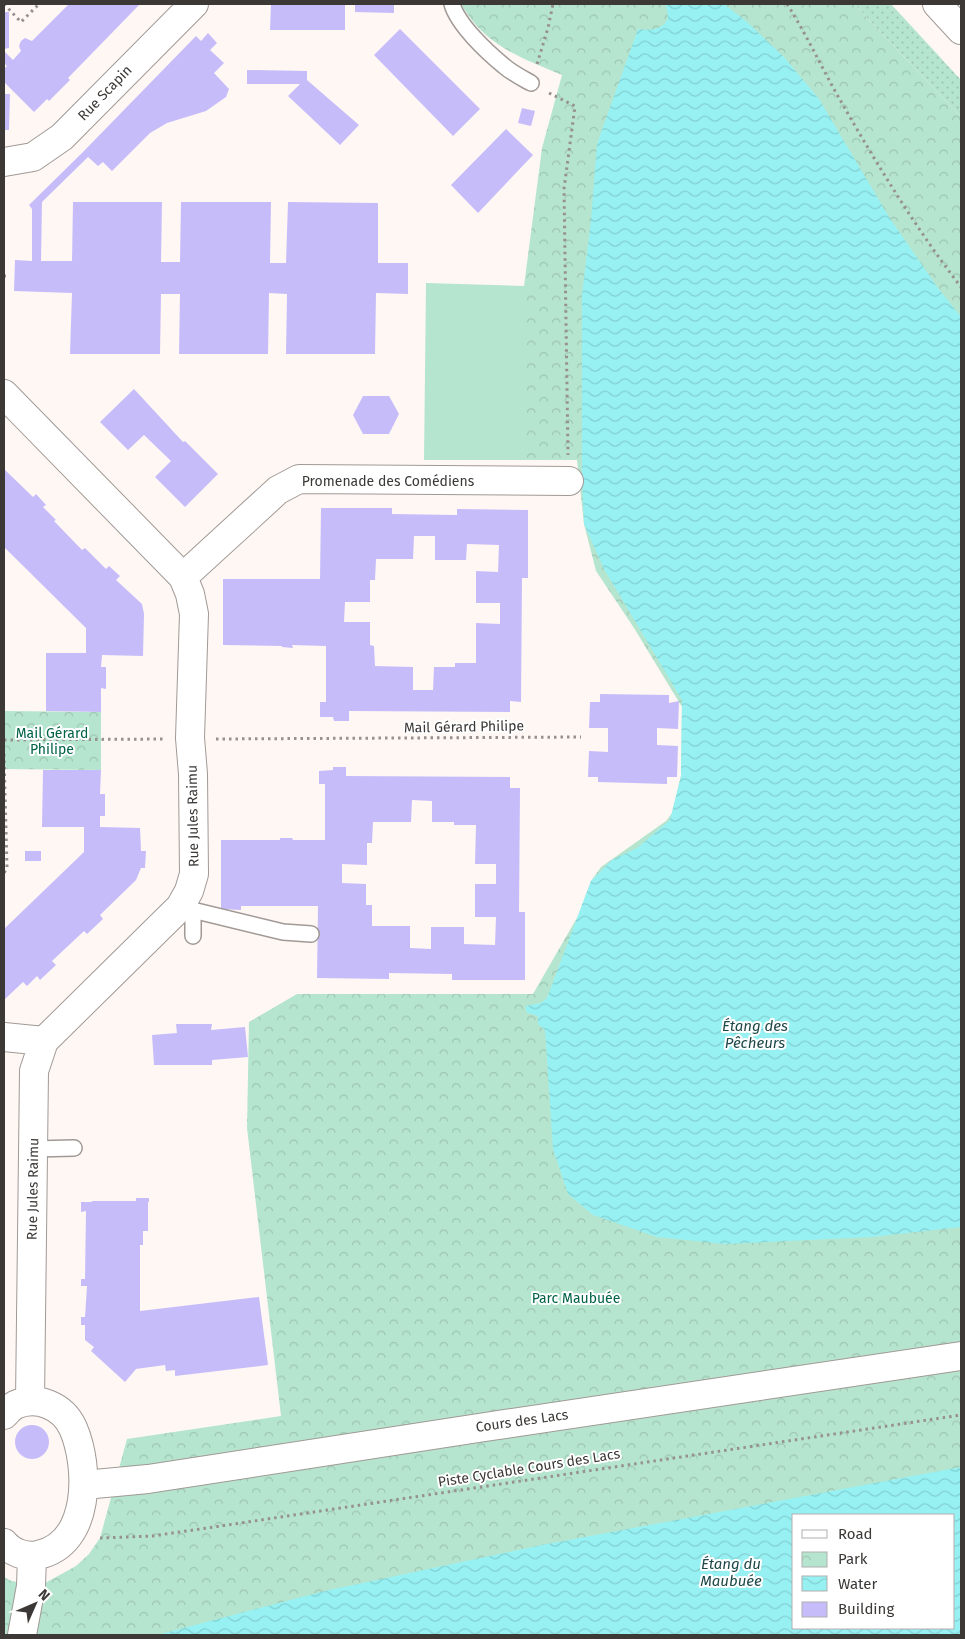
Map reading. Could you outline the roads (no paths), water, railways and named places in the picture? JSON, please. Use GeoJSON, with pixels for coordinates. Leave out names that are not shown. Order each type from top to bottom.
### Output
{"type":"FeatureCollection","features":[{"type":"Feature","properties":{"kind":"main road","name":"Rue Scapin"},"geometry":{"type":"LineString","coordinates":[[4,162],[33,157],[62,137],[194,4]]}},
{"type":"Feature","properties":{"kind":"main road"},"geometry":{"type":"LineString","coordinates":[[936,4],[961,30]]}},
{"type":"Feature","properties":{"kind":"main road","name":"Rue Jules Raimu"},"geometry":{"type":"LineString","coordinates":[[4,394],[183,577],[190,594],[194,614],[190,738],[193,774],[194,874],[187,908],[44,1041],[34,1071],[30,1401]]}},
{"type":"Feature","properties":{"kind":"main road","name":"Promenade des Comédiens"},"geometry":{"type":"LineString","coordinates":[[183,577],[278,490],[299,479],[569,481]]}},
{"type":"Feature","properties":{"kind":"main road"},"geometry":{"type":"LineString","coordinates":[[4,1037],[44,1041]]}},
{"type":"Feature","properties":{"kind":"main road","name":"Cours des Lacs"},"geometry":{"type":"LineString","coordinates":[[84,1484],[148,1479],[961,1356]]}},
{"type":"Feature","properties":{"kind":"main road"},"geometry":{"type":"LineString","coordinates":[[4,1415],[14,1405],[30,1401],[42,1401],[52,1405],[63,1414],[72,1426],[79,1448],[84,1484],[81,1505],[70,1535],[58,1547],[45,1554],[32,1556],[17,1553],[4,1543]]}},
{"type":"Feature","properties":{"kind":"main road"},"geometry":{"type":"LineString","coordinates":[[22,1635],[31,1586],[32,1556]]}},
{"type":"Feature","properties":{"kind":"lane"},"geometry":{"type":"LineString","coordinates":[[452,4],[454,12],[479,42],[506,68],[531,83]]}},
{"type":"Feature","properties":{"kind":"lane"},"geometry":{"type":"LineString","coordinates":[[194,936],[187,908],[283,932],[311,934]]}},
{"type":"Feature","properties":{"kind":"lane"},"geometry":{"type":"LineString","coordinates":[[33,1149],[74,1148]]}},
{"type":"Feature","properties":{"kind":"water","name":"Étang des Pêcheurs"},"geometry":{"type":"Polygon","coordinates":[[[665,4],[724,4],[747,22],[784,57],[819,99],[889,217],[938,288],[961,317],[961,1227],[872,1237],[725,1244],[657,1237],[593,1215],[568,1194],[553,1149],[545,1030],[538,1024],[538,1016],[526,1012],[526,1006],[541,1003],[547,998],[591,881],[612,860],[637,848],[670,820],[681,776],[682,700],[604,569],[584,524],[582,476],[582,295],[591,220],[597,144],[638,29],[645,30],[662,26],[668,18],[665,4]]]}},
{"type":"Feature","properties":{"kind":"water","name":"Étang du Maubuée"},"geometry":{"type":"Polygon","coordinates":[[[961,1467],[961,1635],[157,1635],[325,1591],[542,1545],[961,1467]]]}},
{"type":"Feature","properties":{"kind":"park label","name":"Mail Gérard Philipe"},"geometry":{"type":"Point","coordinates":[52,742]}},
{"type":"Feature","properties":{"kind":"park label","name":"Parc Maubuée"},"geometry":{"type":"Point","coordinates":[576,1298]}}]}
